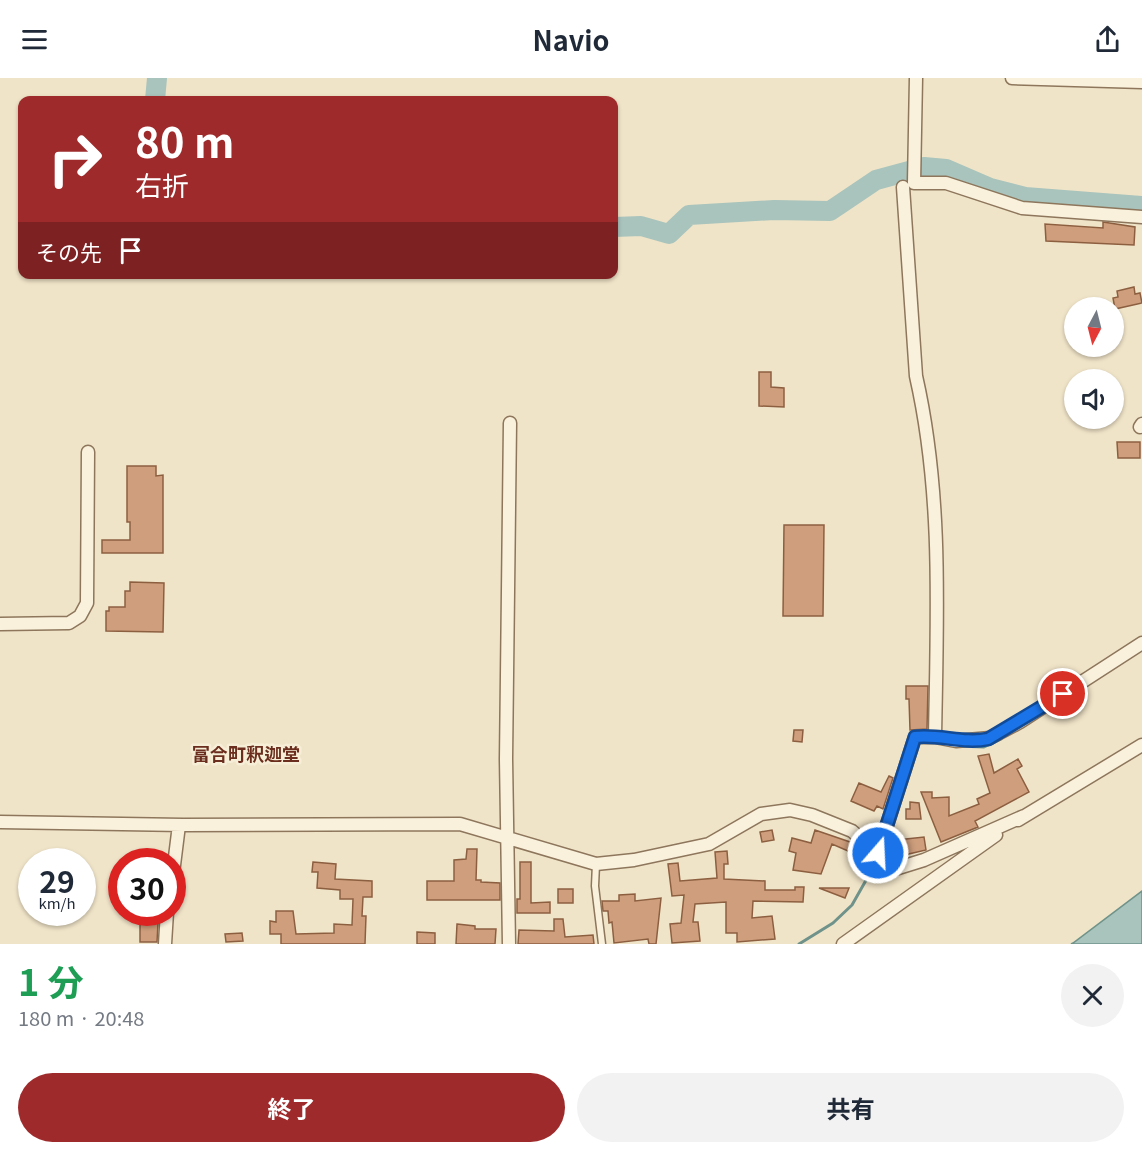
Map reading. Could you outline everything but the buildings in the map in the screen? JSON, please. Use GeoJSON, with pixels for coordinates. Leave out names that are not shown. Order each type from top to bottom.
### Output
{"type":"FeatureCollection","features":[{"type":"Feature","properties":{"kind":"street"},"geometry":{"type":"LineString","coordinates":[[916,78],[914,157],[908,185],[916,376],[922,402],[937,528],[935,736]]}},
{"type":"Feature","properties":{"kind":"street"},"geometry":{"type":"LineString","coordinates":[[1012,78],[1142,82]]}},
{"type":"Feature","properties":{"kind":"street"},"geometry":{"type":"LineString","coordinates":[[908,185],[946,183],[1022,208],[1142,217]]}},
{"type":"Feature","properties":{"kind":"street"},"geometry":{"type":"LineString","coordinates":[[509,944],[506,759],[510,423]]}},
{"type":"Feature","properties":{"kind":"street"},"geometry":{"type":"LineString","coordinates":[[0,624],[69,623],[80,616],[87,603],[88,452]]}},
{"type":"Feature","properties":{"kind":"street"},"geometry":{"type":"LineString","coordinates":[[880,855],[908,777],[915,737],[935,736],[956,741],[989,743],[1142,643]]}},
{"type":"Feature","properties":{"kind":"street"},"geometry":{"type":"LineString","coordinates":[[843,944],[1024,816],[1142,745]]}},
{"type":"Feature","properties":{"kind":"street"},"geometry":{"type":"LineString","coordinates":[[0,822],[178,825],[460,824],[596,864],[634,860],[710,844],[761,814],[790,810],[812,815],[852,831],[895,869],[903,868],[1024,816]]}},
{"type":"Feature","properties":{"kind":"street"},"geometry":{"type":"LineString","coordinates":[[176,848],[178,825]]}},
{"type":"Feature","properties":{"kind":"street"},"geometry":{"type":"LineString","coordinates":[[165,944],[166,926]]}},
{"type":"Feature","properties":{"kind":"lane"},"geometry":{"type":"LineString","coordinates":[[596,864],[595,886],[602,944]]}},
{"type":"Feature","properties":{"kind":"water"},"geometry":{"type":"Polygon","coordinates":[[[1142,891],[1142,944],[1071,944],[1073,943],[1142,891]]]}},
{"type":"Feature","properties":{"kind":"waterway"},"geometry":{"type":"LineString","coordinates":[[155,96],[157,78]]}},
{"type":"Feature","properties":{"kind":"waterway"},"geometry":{"type":"LineString","coordinates":[[618,227],[641,226],[669,234],[689,215],[774,210],[830,211],[876,180],[924,167],[946,169],[990,188],[1025,197],[1142,206]]}},
{"type":"Feature","properties":{"kind":"waterway"},"geometry":{"type":"LineString","coordinates":[[958,746],[984,747],[1001,739]]}},
{"type":"Feature","properties":{"kind":"waterway"},"geometry":{"type":"LineString","coordinates":[[799,944],[833,923],[852,905],[878,859]]}},
{"type":"Feature","properties":{"kind":"district","name":"富合町釈迦堂"},"geometry":{"type":"Point","coordinates":[246,753]}},
{"type":"Feature","properties":{"kind":"route"},"geometry":{"type":"LineString","coordinates":[[878,853],[915,737],[935,736],[956,741],[988,739],[1020,722],[1063,694]]}}]}
